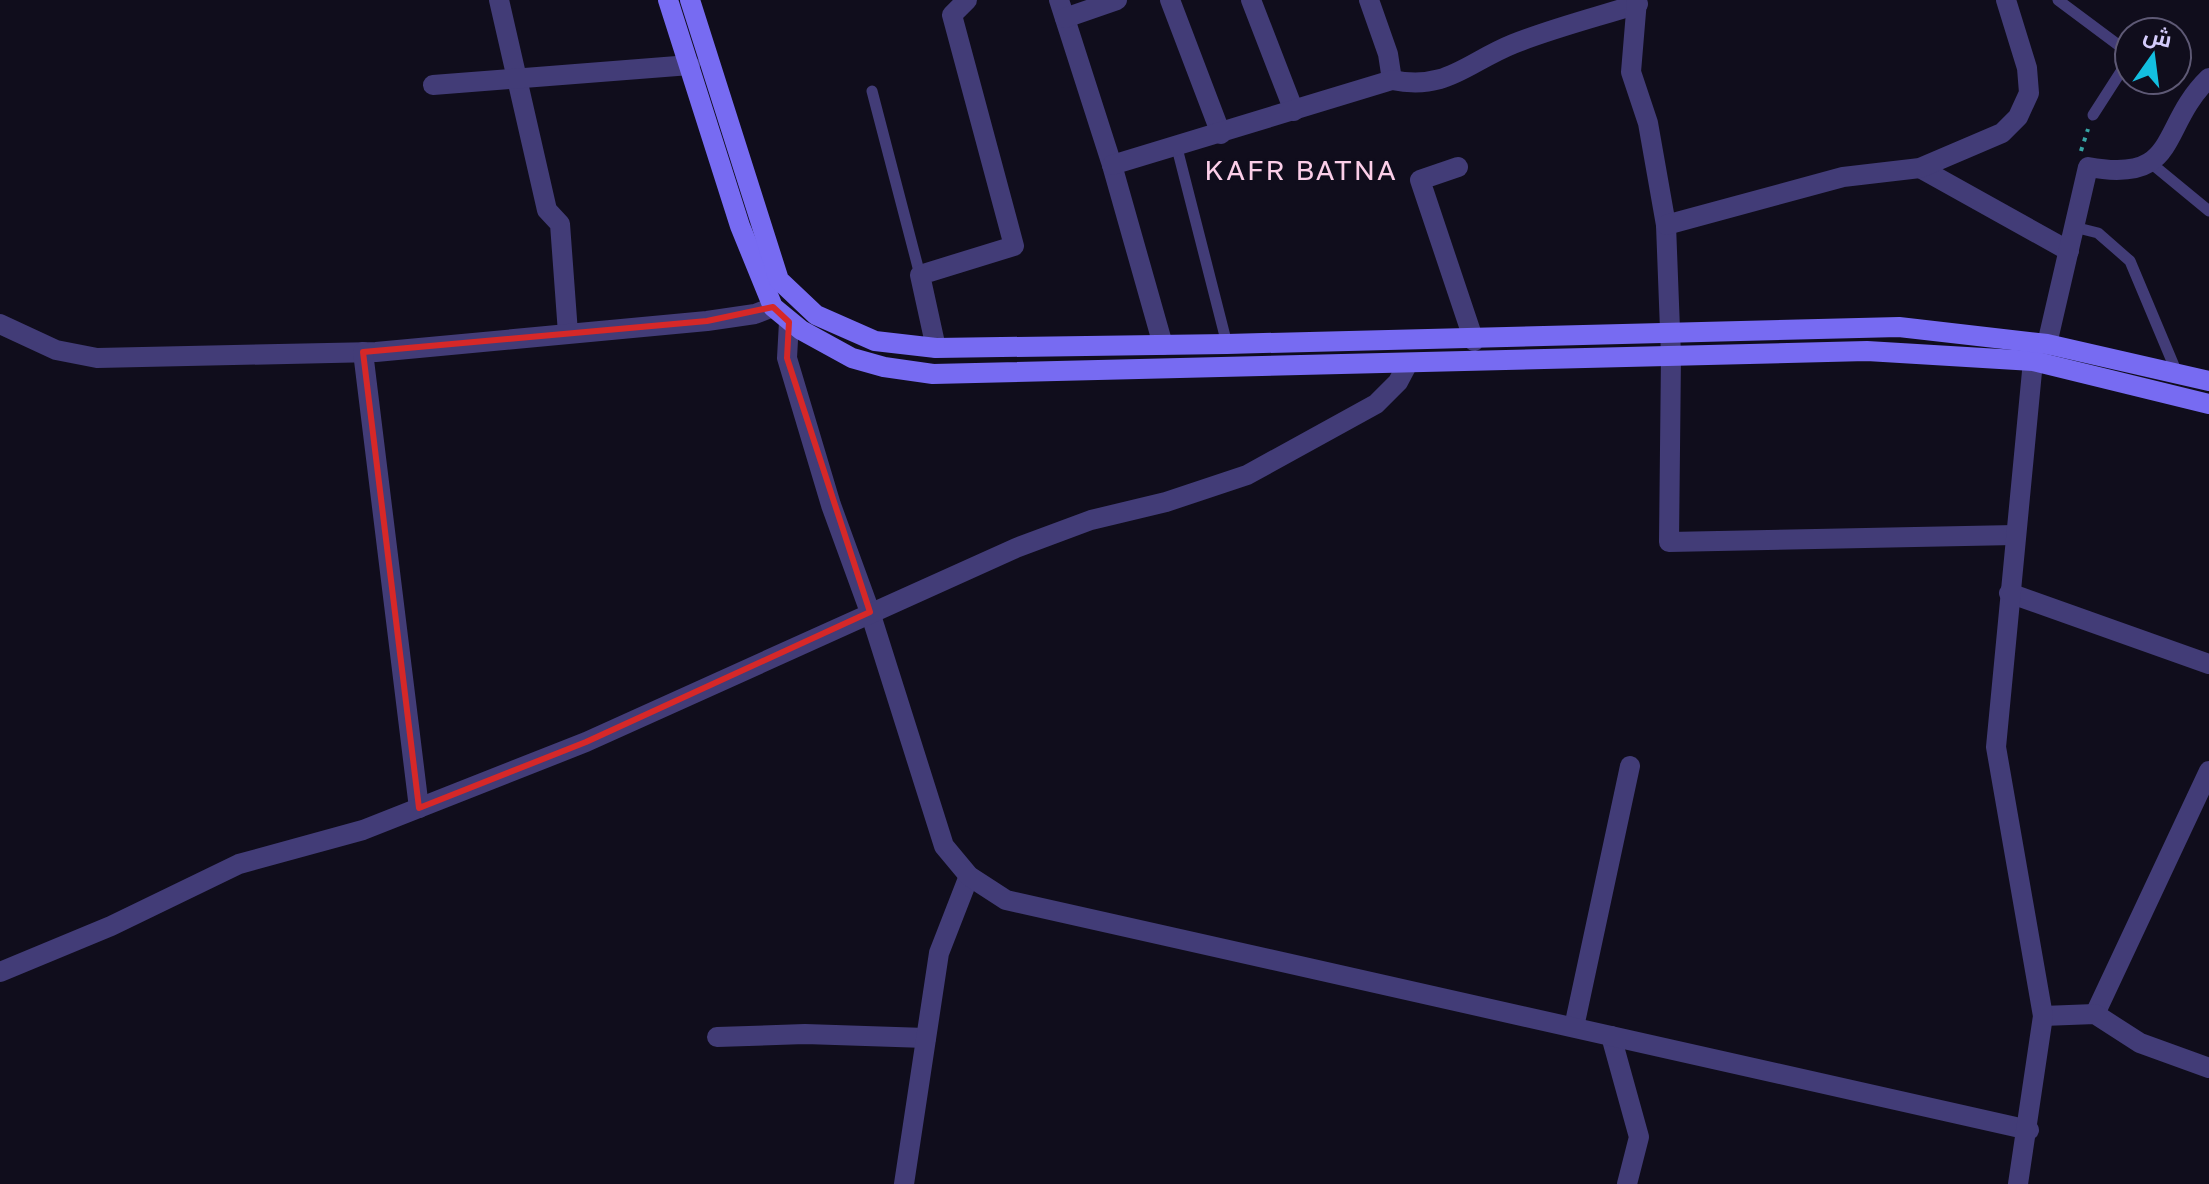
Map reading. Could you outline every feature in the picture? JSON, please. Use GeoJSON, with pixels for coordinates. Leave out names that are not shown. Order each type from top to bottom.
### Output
{"type":"FeatureCollection","features":[{"type":"Feature","properties":{"kind":"main road"},"geometry":{"type":"LineString","coordinates":[[668,0],[740,226],[773,307],[789,322],[852,358],[884,367],[933,374],[1407,365],[1867,351],[2033,361],[2209,404]]}},
{"type":"Feature","properties":{"kind":"main road"},"geometry":{"type":"LineString","coordinates":[[690,0],[779,280],[816,315],[853,334],[875,341],[936,348],[1474,341],[1899,327],[2047,344],[2209,381]]}},
{"type":"Feature","properties":{"kind":"street"},"geometry":{"type":"LineString","coordinates":[[499,0],[547,210],[560,224],[568,333]]}},
{"type":"Feature","properties":{"kind":"street"},"geometry":{"type":"LineString","coordinates":[[936,348],[920,275],[1014,246],[952,15],[967,0]]}},
{"type":"Feature","properties":{"kind":"street"},"geometry":{"type":"LineString","coordinates":[[1117,0],[1062,9],[1112,165],[1163,345]]}},
{"type":"Feature","properties":{"kind":"street"},"geometry":{"type":"LineString","coordinates":[[1170,0],[1221,134]]}},
{"type":"Feature","properties":{"kind":"street"},"geometry":{"type":"LineString","coordinates":[[1251,0],[1294,111]]}},
{"type":"Feature","properties":{"kind":"street"},"geometry":{"type":"LineString","coordinates":[[1369,0],[1388,54],[1392,80]]}},
{"type":"Feature","properties":{"kind":"street"},"geometry":{"type":"LineString","coordinates":[[1666,225],[1843,177],[1920,168],[2002,133],[2018,117],[2029,93],[2027,68],[2006,0]]}},
{"type":"Feature","properties":{"kind":"street"},"geometry":{"type":"LineString","coordinates":[[1112,165],[1177,148],[1392,80],[1420,86],[1469,67],[1512,44],[1638,2],[1631,72],[1648,123],[1666,225],[1672,334],[1669,542],[2015,535]]}},
{"type":"Feature","properties":{"kind":"street"},"geometry":{"type":"LineString","coordinates":[[433,85],[690,65]]}},
{"type":"Feature","properties":{"kind":"street"},"geometry":{"type":"LineString","coordinates":[[2018,1184],[2029,1130],[2043,1016],[1996,747],[2033,361],[2047,344],[2088,167],[2121,173],[2152,164],[2209,78]]}},
{"type":"Feature","properties":{"kind":"street"},"geometry":{"type":"LineString","coordinates":[[1458,167],[1420,180],[1474,341]]}},
{"type":"Feature","properties":{"kind":"street"},"geometry":{"type":"LineString","coordinates":[[1920,168],[2069,251]]}},
{"type":"Feature","properties":{"kind":"street"},"geometry":{"type":"LineString","coordinates":[[0,324],[56,350],[97,358],[363,352],[707,321],[755,314],[773,307]]}},
{"type":"Feature","properties":{"kind":"street"},"geometry":{"type":"LineString","coordinates":[[789,322],[787,358],[831,505],[870,612],[944,846],[969,876],[1006,900],[2029,1130]]}},
{"type":"Feature","properties":{"kind":"street"},"geometry":{"type":"LineString","coordinates":[[363,352],[419,808]]}},
{"type":"Feature","properties":{"kind":"street"},"geometry":{"type":"LineString","coordinates":[[0,972],[111,926],[239,864],[363,830],[586,742],[1002,554],[1091,520],[1166,502],[1247,475],[1376,404],[1398,382],[1407,365]]}},
{"type":"Feature","properties":{"kind":"street"},"geometry":{"type":"LineString","coordinates":[[2009,593],[2209,664]]}},
{"type":"Feature","properties":{"kind":"street"},"geometry":{"type":"LineString","coordinates":[[1574,1027],[1630,766]]}},
{"type":"Feature","properties":{"kind":"street"},"geometry":{"type":"LineString","coordinates":[[2095,1014],[2209,771]]}},
{"type":"Feature","properties":{"kind":"street"},"geometry":{"type":"LineString","coordinates":[[904,1184],[939,953],[969,876]]}},
{"type":"Feature","properties":{"kind":"street"},"geometry":{"type":"LineString","coordinates":[[2043,1016],[2095,1014],[2140,1043],[2209,1068]]}},
{"type":"Feature","properties":{"kind":"street"},"geometry":{"type":"LineString","coordinates":[[717,1037],[805,1034],[926,1038]]}},
{"type":"Feature","properties":{"kind":"street"},"geometry":{"type":"LineString","coordinates":[[1611,1036],[1639,1137],[1627,1184]]}},
{"type":"Feature","properties":{"kind":"lane"},"geometry":{"type":"LineString","coordinates":[[2058,0],[2113,41]]}},
{"type":"Feature","properties":{"kind":"lane"},"geometry":{"type":"LineString","coordinates":[[2093,115],[2113,84]]}},
{"type":"Feature","properties":{"kind":"lane"},"geometry":{"type":"LineString","coordinates":[[872,91],[920,275]]}},
{"type":"Feature","properties":{"kind":"lane"},"geometry":{"type":"LineString","coordinates":[[1177,148],[1227,344]]}},
{"type":"Feature","properties":{"kind":"lane"},"geometry":{"type":"LineString","coordinates":[[2152,164],[2209,211]]}},
{"type":"Feature","properties":{"kind":"lane"},"geometry":{"type":"LineString","coordinates":[[2074,227],[2098,233],[2130,261],[2177,373]]}},
{"type":"Feature","properties":{"kind":"path"},"geometry":{"type":"LineString","coordinates":[[2088,167],[2079,156],[2093,115]]}},
{"type":"Feature","properties":{"kind":"highlighted area"},"geometry":{"type":"Polygon","coordinates":[[[773,307],[789,322],[787,358],[870,612],[586,742],[419,808],[363,352],[707,321],[773,307]]]}},
{"type":"Feature","properties":{"kind":"district","name":"KAFR BATNA"},"geometry":{"type":"Point","coordinates":[1301,169]}}]}
